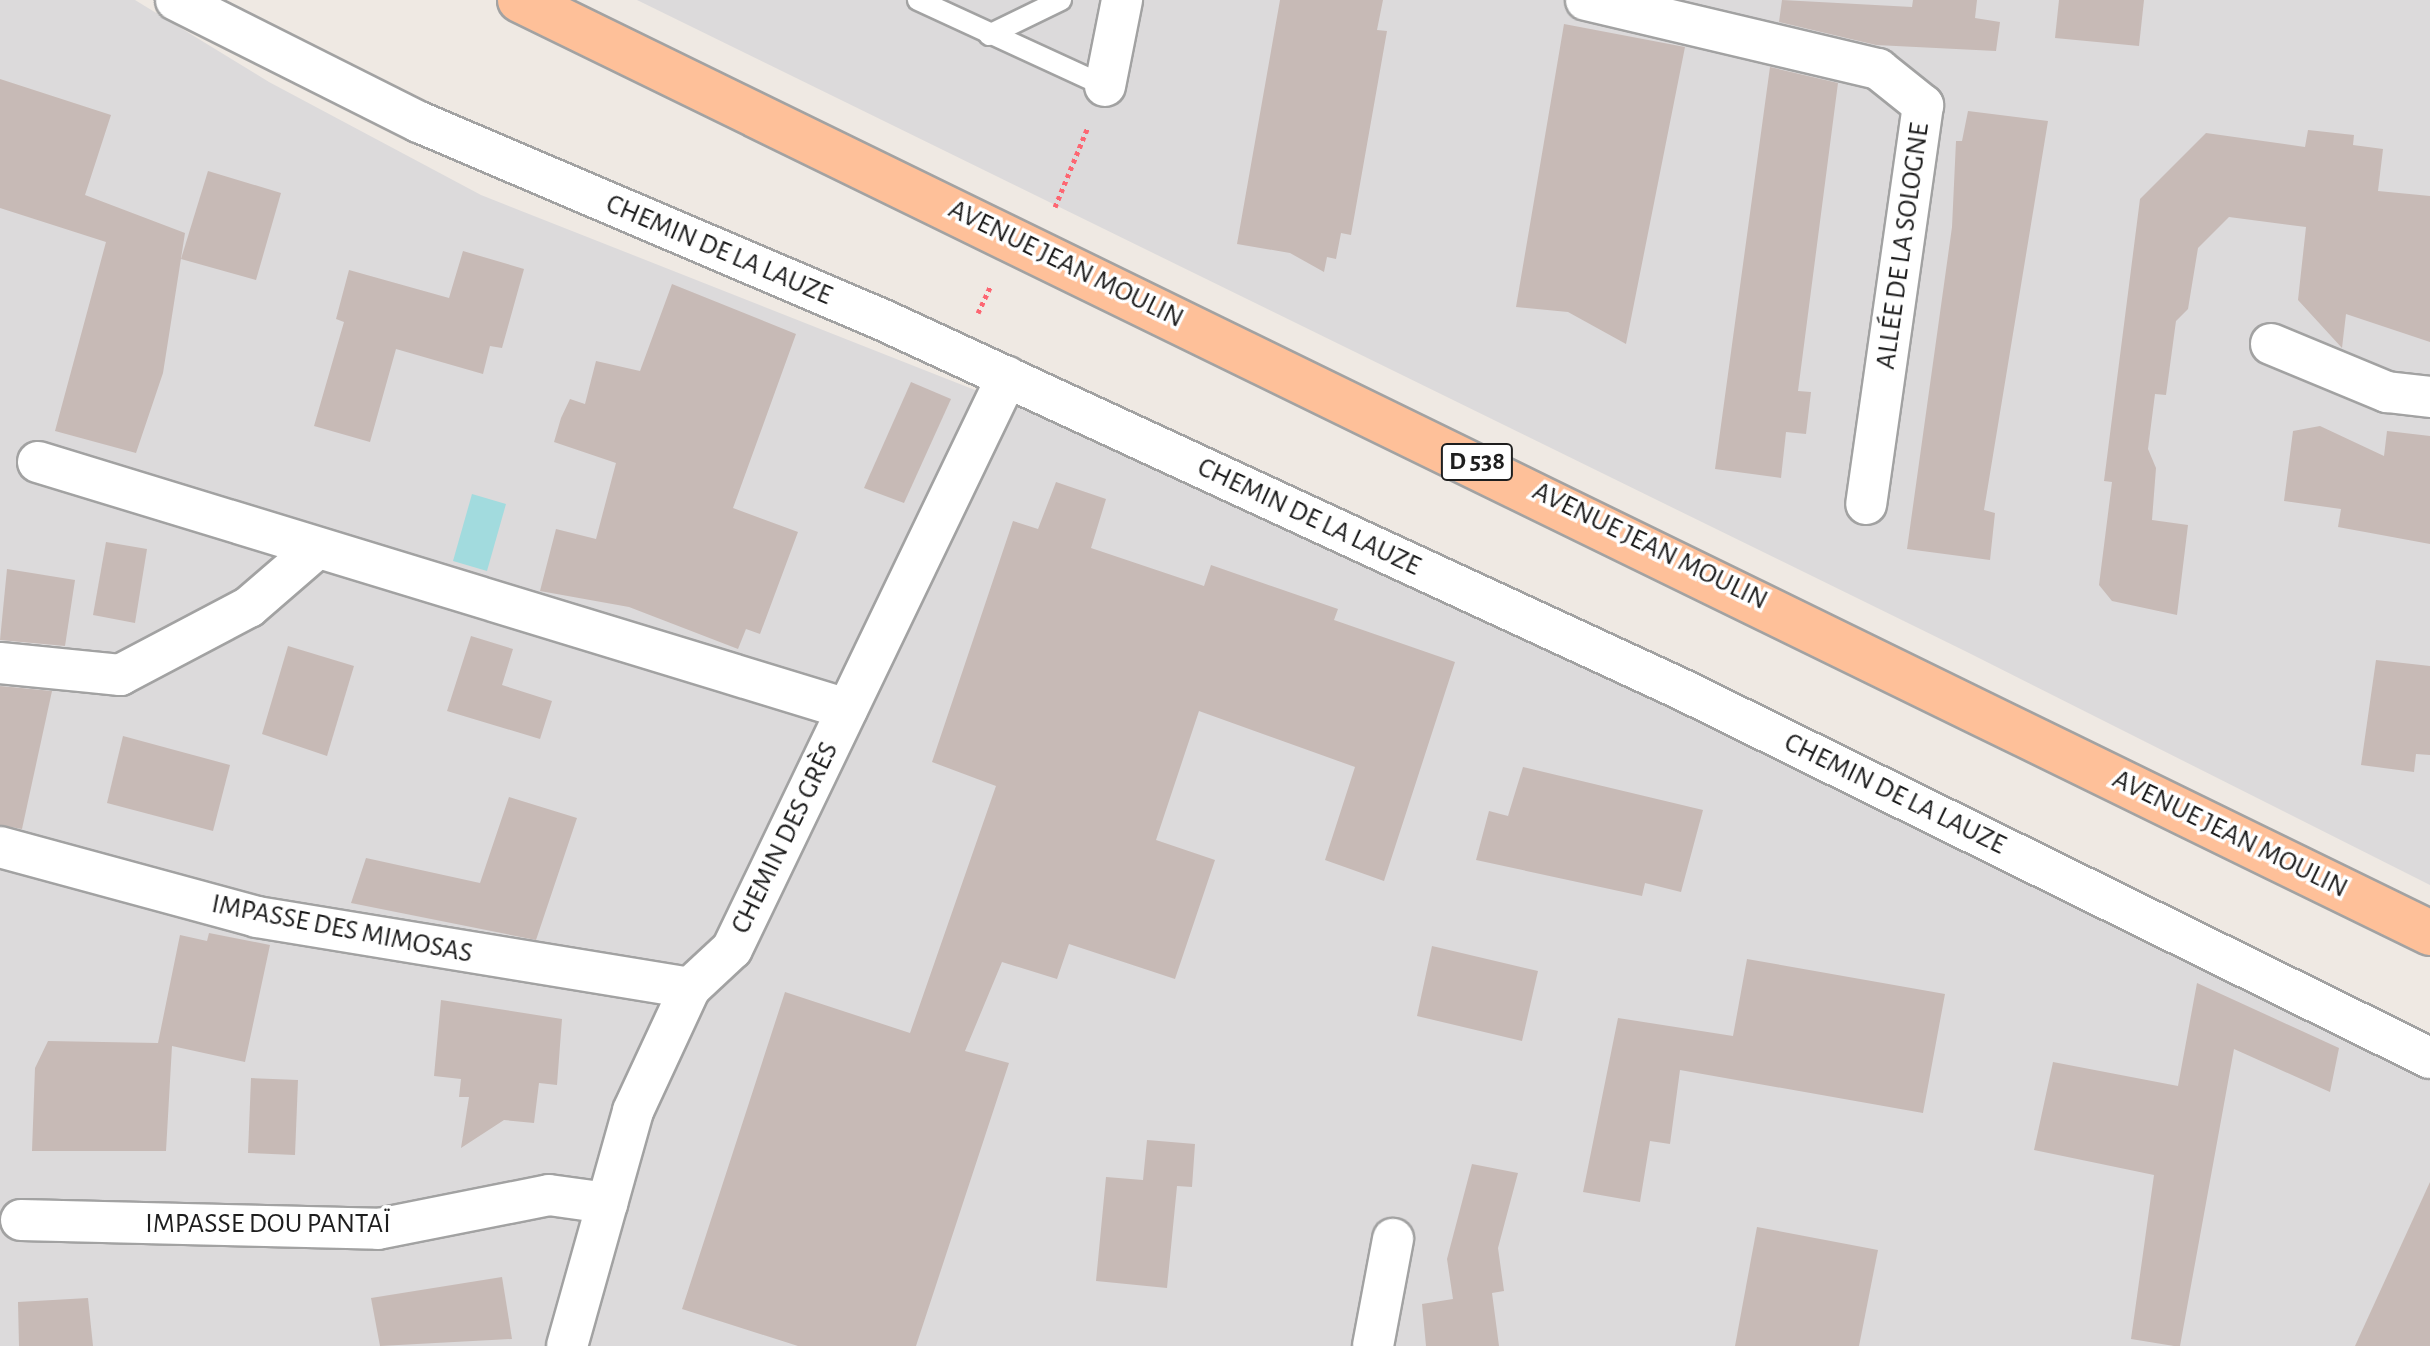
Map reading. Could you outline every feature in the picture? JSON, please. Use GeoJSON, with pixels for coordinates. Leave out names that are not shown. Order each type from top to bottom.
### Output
{"type":"FeatureCollection","features":[{"type":"Feature","properties":{"kind":"main road","name":"AVENUE JEAN MOULIN"},"geometry":{"type":"LineString","coordinates":[[520,0],[2430,933]]}},
{"type":"Feature","properties":{"kind":"street","name":"CHEMIN DE LA LAUZE"},"geometry":{"type":"LineString","coordinates":[[176,0],[419,122],[1007,377],[1699,698],[2430,1058]]}},
{"type":"Feature","properties":{"kind":"street"},"geometry":{"type":"LineString","coordinates":[[1105,86],[1122,0]]}},
{"type":"Feature","properties":{"kind":"street","name":"ALLÉE DE LA SOLOGNE"},"geometry":{"type":"LineString","coordinates":[[1586,0],[1878,69],[1923,105],[1866,504]]}},
{"type":"Feature","properties":{"kind":"street"},"geometry":{"type":"LineString","coordinates":[[2271,344],[2387,392],[2430,397]]}},
{"type":"Feature","properties":{"kind":"street","name":"CHEMIN DES GRÈS"},"geometry":{"type":"LineString","coordinates":[[567,1346],[633,1111],[690,988],[732,949],[1007,377]]}},
{"type":"Feature","properties":{"kind":"street"},"geometry":{"type":"LineString","coordinates":[[38,462],[315,550],[847,709]]}},
{"type":"Feature","properties":{"kind":"street"},"geometry":{"type":"LineString","coordinates":[[0,663],[120,675],[249,607],[315,550]]}},
{"type":"Feature","properties":{"kind":"street","name":"IMPASSE DES MIMOSAS"},"geometry":{"type":"LineString","coordinates":[[0,847],[257,917],[690,988]]}},
{"type":"Feature","properties":{"kind":"street","name":"IMPASSE DOU PANTAÏ"},"geometry":{"type":"LineString","coordinates":[[21,1220],[378,1229],[549,1195],[607,1203]]}},
{"type":"Feature","properties":{"kind":"street"},"geometry":{"type":"LineString","coordinates":[[1373,1346],[1393,1239]]}},
{"type":"Feature","properties":{"kind":"lane"},"geometry":{"type":"LineString","coordinates":[[918,0],[1105,86]]}},
{"type":"Feature","properties":{"kind":"lane"},"geometry":{"type":"LineString","coordinates":[[989,35],[1061,0]]}},
{"type":"Feature","properties":{"kind":"path"},"geometry":{"type":"LineString","coordinates":[[1051,214],[1105,86]]}},
{"type":"Feature","properties":{"kind":"path"},"geometry":{"type":"LineString","coordinates":[[977,315],[999,269]]}},
{"type":"Feature","properties":{"kind":"shaded area"},"geometry":{"type":"Polygon","coordinates":[[[0,0],[135,0],[269,82],[481,195],[1109,443],[1739,729],[2430,1070],[2430,1346],[0,1346],[0,0]]]}},
{"type":"Feature","properties":{"kind":"shaded area"},"geometry":{"type":"Polygon","coordinates":[[[637,0],[2430,0],[2430,885],[1967,652],[637,0]]]}},
{"type":"Feature","properties":{"kind":"water"},"geometry":{"type":"Polygon","coordinates":[[[472,494],[506,504],[487,571],[453,561],[472,494]]]}},
{"type":"Feature","properties":{"kind":"building"},"geometry":{"type":"Polygon","coordinates":[[[1280,0],[1383,0],[1377,30],[1387,31],[1351,235],[1341,233],[1336,259],[1327,257],[1324,272],[1290,253],[1237,244],[1280,0]]]}},
{"type":"Feature","properties":{"kind":"building"},"geometry":{"type":"Polygon","coordinates":[[[1782,0],[1912,7],[1913,0],[1977,0],[1975,18],[2000,22],[1996,51],[1876,45],[1779,22],[1782,0]]]}},
{"type":"Feature","properties":{"kind":"building"},"geometry":{"type":"Polygon","coordinates":[[[2059,0],[2144,0],[2139,46],[2055,38],[2059,0]]]}},
{"type":"Feature","properties":{"kind":"building"},"geometry":{"type":"Polygon","coordinates":[[[1564,24],[1685,47],[1626,344],[1568,312],[1516,307],[1564,24]]]}},
{"type":"Feature","properties":{"kind":"building"},"geometry":{"type":"Polygon","coordinates":[[[1770,67],[1838,83],[1798,391],[1811,392],[1806,434],[1786,432],[1781,478],[1715,469],[1770,67]]]}},
{"type":"Feature","properties":{"kind":"building"},"geometry":{"type":"Polygon","coordinates":[[[0,79],[111,115],[85,195],[185,233],[163,373],[136,453],[55,431],[106,242],[0,208],[0,79]]]}},
{"type":"Feature","properties":{"kind":"building"},"geometry":{"type":"Polygon","coordinates":[[[1968,111],[2048,121],[1984,510],[1995,513],[1990,560],[1907,549],[1952,227],[1956,141],[1962,141],[1968,111]]]}},
{"type":"Feature","properties":{"kind":"building"},"geometry":{"type":"Polygon","coordinates":[[[2308,130],[2354,135],[2353,145],[2383,149],[2378,191],[2430,196],[2430,342],[2346,314],[2342,348],[2298,300],[2306,227],[2229,217],[2198,248],[2188,309],[2176,321],[2166,395],[2155,394],[2148,449],[2156,468],[2152,520],[2188,525],[2177,615],[2112,601],[2099,585],[2112,482],[2104,481],[2140,199],[2206,133],[2305,147],[2308,130]]]}},
{"type":"Feature","properties":{"kind":"building"},"geometry":{"type":"Polygon","coordinates":[[[208,171],[281,193],[256,280],[181,259],[208,171]]]}},
{"type":"Feature","properties":{"kind":"building"},"geometry":{"type":"Polygon","coordinates":[[[463,251],[524,269],[502,348],[490,346],[483,374],[396,349],[370,442],[314,426],[344,322],[336,319],[349,270],[449,298],[463,251]]]}},
{"type":"Feature","properties":{"kind":"building"},"geometry":{"type":"Polygon","coordinates":[[[672,284],[796,334],[733,508],[798,532],[760,634],[746,629],[738,649],[629,607],[540,591],[556,529],[596,539],[616,463],[554,442],[561,418],[570,399],[585,404],[596,361],[640,371],[672,284]]]}},
{"type":"Feature","properties":{"kind":"building"},"geometry":{"type":"Polygon","coordinates":[[[911,382],[951,399],[904,503],[864,488],[911,382]]]}},
{"type":"Feature","properties":{"kind":"building"},"geometry":{"type":"Polygon","coordinates":[[[2320,426],[2384,456],[2387,431],[2430,436],[2430,544],[2338,527],[2341,509],[2284,501],[2293,431],[2320,426]]]}},
{"type":"Feature","properties":{"kind":"building"},"geometry":{"type":"Polygon","coordinates":[[[1056,482],[1106,499],[1091,548],[1204,586],[1211,565],[1338,609],[1334,620],[1455,662],[1384,881],[1325,860],[1355,767],[1199,711],[1156,840],[1215,860],[1175,979],[1069,944],[1057,979],[1002,962],[965,1051],[1009,1063],[916,1346],[798,1346],[682,1309],[785,992],[910,1033],[996,786],[932,762],[1013,521],[1038,529],[1056,482]]]}},
{"type":"Feature","properties":{"kind":"building"},"geometry":{"type":"Polygon","coordinates":[[[106,542],[147,549],[135,623],[93,615],[106,542]]]}},
{"type":"Feature","properties":{"kind":"building"},"geometry":{"type":"Polygon","coordinates":[[[7,569],[75,580],[65,646],[0,640],[7,569]]]}},
{"type":"Feature","properties":{"kind":"building"},"geometry":{"type":"Polygon","coordinates":[[[471,636],[513,649],[502,685],[552,701],[540,739],[447,711],[471,636]]]}},
{"type":"Feature","properties":{"kind":"building"},"geometry":{"type":"Polygon","coordinates":[[[288,646],[354,666],[327,756],[262,734],[288,646]]]}},
{"type":"Feature","properties":{"kind":"building"},"geometry":{"type":"Polygon","coordinates":[[[2376,660],[2430,666],[2430,755],[2416,754],[2414,772],[2361,765],[2376,660]]]}},
{"type":"Feature","properties":{"kind":"building"},"geometry":{"type":"Polygon","coordinates":[[[0,686],[52,691],[22,829],[0,825],[0,686]]]}},
{"type":"Feature","properties":{"kind":"building"},"geometry":{"type":"Polygon","coordinates":[[[123,736],[230,765],[213,831],[107,803],[123,736]]]}},
{"type":"Feature","properties":{"kind":"building"},"geometry":{"type":"Polygon","coordinates":[[[1523,767],[1703,810],[1681,892],[1645,883],[1642,896],[1476,860],[1489,811],[1508,816],[1523,767]]]}},
{"type":"Feature","properties":{"kind":"building"},"geometry":{"type":"Polygon","coordinates":[[[509,797],[577,818],[536,940],[351,903],[366,858],[480,883],[509,797]]]}},
{"type":"Feature","properties":{"kind":"building"},"geometry":{"type":"Polygon","coordinates":[[[209,933],[270,945],[245,1062],[172,1046],[166,1151],[32,1151],[35,1068],[48,1041],[158,1043],[180,935],[207,941],[209,933]]]}},
{"type":"Feature","properties":{"kind":"building"},"geometry":{"type":"Polygon","coordinates":[[[1432,946],[1538,971],[1522,1041],[1417,1016],[1432,946]]]}},
{"type":"Feature","properties":{"kind":"building"},"geometry":{"type":"Polygon","coordinates":[[[1747,959],[1945,994],[1923,1113],[1680,1070],[1670,1144],[1650,1141],[1640,1202],[1583,1192],[1618,1018],[1733,1036],[1747,959]]]}},
{"type":"Feature","properties":{"kind":"building"},"geometry":{"type":"Polygon","coordinates":[[[2197,983],[2339,1048],[2330,1092],[2234,1049],[2180,1346],[2174,1346],[2131,1339],[2154,1175],[2034,1150],[2053,1062],[2178,1086],[2197,983]]]}},
{"type":"Feature","properties":{"kind":"building"},"geometry":{"type":"Polygon","coordinates":[[[441,1000],[562,1019],[557,1085],[539,1083],[534,1123],[504,1120],[461,1148],[469,1097],[459,1097],[461,1079],[434,1076],[441,1000]]]}},
{"type":"Feature","properties":{"kind":"building"},"geometry":{"type":"Polygon","coordinates":[[[251,1078],[298,1080],[295,1155],[248,1153],[251,1078]]]}},
{"type":"Feature","properties":{"kind":"building"},"geometry":{"type":"Polygon","coordinates":[[[1147,1140],[1195,1144],[1192,1187],[1177,1186],[1167,1288],[1096,1281],[1106,1177],[1143,1180],[1147,1140]]]}},
{"type":"Feature","properties":{"kind":"building"},"geometry":{"type":"Polygon","coordinates":[[[1472,1164],[1518,1173],[1498,1248],[1504,1291],[1492,1293],[1499,1346],[1426,1346],[1422,1304],[1453,1299],[1447,1259],[1472,1164]]]}},
{"type":"Feature","properties":{"kind":"building"},"geometry":{"type":"Polygon","coordinates":[[[2430,1182],[2430,1346],[2355,1346],[2430,1182]]]}},
{"type":"Feature","properties":{"kind":"building"},"geometry":{"type":"Polygon","coordinates":[[[1757,1227],[1878,1250],[1859,1346],[1735,1346],[1757,1227]]]}},
{"type":"Feature","properties":{"kind":"building"},"geometry":{"type":"Polygon","coordinates":[[[502,1277],[512,1339],[380,1346],[371,1298],[502,1277]]]}},
{"type":"Feature","properties":{"kind":"building"},"geometry":{"type":"Polygon","coordinates":[[[88,1298],[93,1346],[19,1346],[18,1302],[88,1298]]]}}]}
